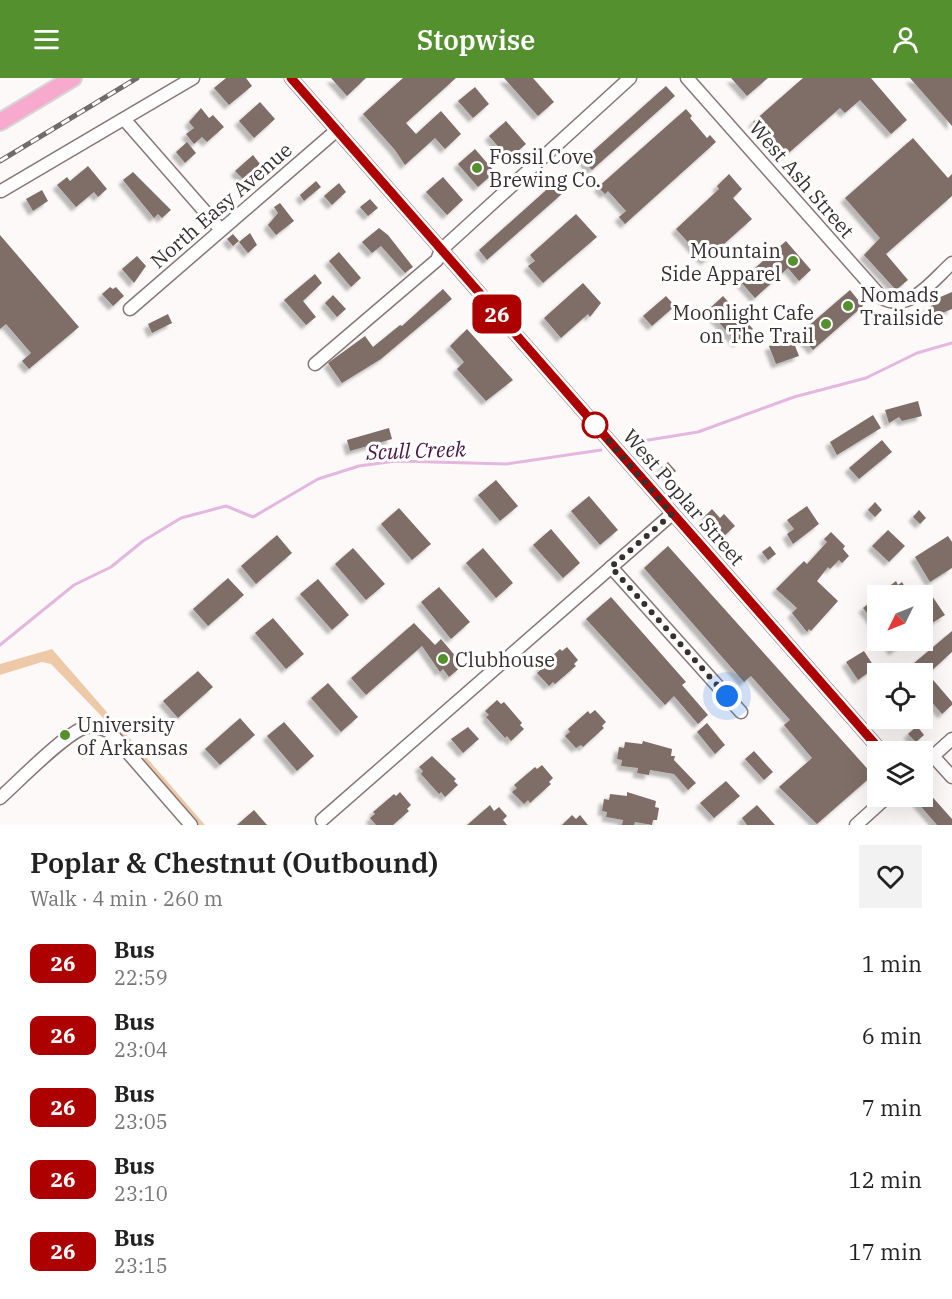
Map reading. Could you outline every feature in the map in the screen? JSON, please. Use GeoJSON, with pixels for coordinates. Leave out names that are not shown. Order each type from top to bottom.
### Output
{"type":"FeatureCollection","features":[{"type":"Feature","properties":{"kind":"main road"},"geometry":{"type":"LineString","coordinates":[[0,122],[73,78]]}},
{"type":"Feature","properties":{"kind":"street"},"geometry":{"type":"LineString","coordinates":[[1,191],[193,78]]}},
{"type":"Feature","properties":{"kind":"street","name":"West Poplar Street"},"geometry":{"type":"LineString","coordinates":[[291,78],[872,741]]}},
{"type":"Feature","properties":{"kind":"street"},"geometry":{"type":"LineString","coordinates":[[315,364],[437,260],[441,250],[630,78]]}},
{"type":"Feature","properties":{"kind":"street","name":"West Ash Street"},"geometry":{"type":"LineString","coordinates":[[687,78],[876,293],[890,303],[910,300],[952,263]]}},
{"type":"Feature","properties":{"kind":"street"},"geometry":{"type":"LineString","coordinates":[[124,119],[221,230]]}},
{"type":"Feature","properties":{"kind":"street","name":"North Easy Avenue"},"geometry":{"type":"LineString","coordinates":[[130,309],[337,130]]}},
{"type":"Feature","properties":{"kind":"street"},"geometry":{"type":"LineString","coordinates":[[322,820],[672,514]]}},
{"type":"Feature","properties":{"kind":"street"},"geometry":{"type":"LineString","coordinates":[[611,567],[741,712]]}},
{"type":"Feature","properties":{"kind":"street"},"geometry":{"type":"LineString","coordinates":[[0,798],[70,735],[86,727],[97,727],[110,732],[190,825]]}},
{"type":"Feature","properties":{"kind":"street"},"geometry":{"type":"LineString","coordinates":[[952,740],[933,756],[952,777]]}},
{"type":"Feature","properties":{"kind":"street"},"geometry":{"type":"LineString","coordinates":[[856,825],[876,807]]}},
{"type":"Feature","properties":{"kind":"shaded area"},"geometry":{"type":"Polygon","coordinates":[[[52,649],[205,825],[197,825],[113,728],[51,664],[42,662],[0,675],[0,664],[52,649]]]}},
{"type":"Feature","properties":{"kind":"building"},"geometry":{"type":"Polygon","coordinates":[[[226,78],[246,78],[252,86],[229,105],[214,88],[226,78]]]}},
{"type":"Feature","properties":{"kind":"building"},"geometry":{"type":"Polygon","coordinates":[[[331,78],[366,78],[347,96],[331,78]]]}},
{"type":"Feature","properties":{"kind":"building"},"geometry":{"type":"Polygon","coordinates":[[[403,78],[456,78],[406,123],[416,134],[441,111],[461,134],[445,149],[435,138],[405,165],[395,150],[363,114],[403,78]]]}},
{"type":"Feature","properties":{"kind":"building"},"geometry":{"type":"Polygon","coordinates":[[[504,78],[533,78],[554,102],[538,116],[504,78]]]}},
{"type":"Feature","properties":{"kind":"building"},"geometry":{"type":"Polygon","coordinates":[[[731,78],[768,78],[747,96],[731,78]]]}},
{"type":"Feature","properties":{"kind":"building"},"geometry":{"type":"Polygon","coordinates":[[[803,78],[871,78],[907,120],[891,134],[860,100],[845,113],[840,108],[784,157],[778,150],[781,147],[763,126],[759,129],[753,122],[803,78]]]}},
{"type":"Feature","properties":{"kind":"building"},"geometry":{"type":"Polygon","coordinates":[[[910,78],[952,78],[952,126],[910,78]]]}},
{"type":"Feature","properties":{"kind":"building"},"geometry":{"type":"Polygon","coordinates":[[[666,86],[675,96],[592,170],[583,160],[666,86]]]}},
{"type":"Feature","properties":{"kind":"building"},"geometry":{"type":"Polygon","coordinates":[[[475,87],[489,104],[473,118],[458,101],[475,87]]]}},
{"type":"Feature","properties":{"kind":"building"},"geometry":{"type":"Polygon","coordinates":[[[260,102],[275,119],[254,138],[239,121],[260,102]]]}},
{"type":"Feature","properties":{"kind":"building"},"geometry":{"type":"Polygon","coordinates":[[[201,108],[209,118],[213,115],[224,127],[207,142],[202,137],[194,144],[186,134],[194,128],[189,122],[201,108]]]}},
{"type":"Feature","properties":{"kind":"building"},"geometry":{"type":"Polygon","coordinates":[[[686,109],[692,116],[690,118],[707,138],[710,135],[716,142],[625,224],[619,217],[626,211],[608,191],[605,194],[598,187],[686,109]]]}},
{"type":"Feature","properties":{"kind":"building"},"geometry":{"type":"Polygon","coordinates":[[[506,121],[526,144],[509,159],[489,136],[506,121]]]}},
{"type":"Feature","properties":{"kind":"building"},"geometry":{"type":"Polygon","coordinates":[[[913,138],[948,178],[952,174],[952,196],[886,254],[908,280],[896,290],[864,255],[880,238],[845,198],[913,138]]]}},
{"type":"Feature","properties":{"kind":"building"},"geometry":{"type":"Polygon","coordinates":[[[187,142],[196,153],[185,163],[176,152],[187,142]]]}},
{"type":"Feature","properties":{"kind":"building","name":"Fossil Cove Brewing Co."},"geometry":{"type":"Polygon","coordinates":[[[475,149],[495,172],[478,187],[458,164],[475,149]]]}},
{"type":"Feature","properties":{"kind":"building"},"geometry":{"type":"Polygon","coordinates":[[[253,155],[260,164],[243,179],[235,171],[253,155]]]}},
{"type":"Feature","properties":{"kind":"building"},"geometry":{"type":"Polygon","coordinates":[[[88,166],[107,189],[98,197],[94,192],[76,207],[57,185],[67,177],[70,181],[88,166]]]}},
{"type":"Feature","properties":{"kind":"building"},"geometry":{"type":"Polygon","coordinates":[[[133,172],[171,210],[162,218],[158,214],[154,218],[123,180],[133,172]]]}},
{"type":"Feature","properties":{"kind":"building"},"geometry":{"type":"Polygon","coordinates":[[[729,174],[742,189],[733,198],[752,219],[705,261],[676,229],[719,189],[717,186],[729,174]]]}},
{"type":"Feature","properties":{"kind":"building"},"geometry":{"type":"Polygon","coordinates":[[[443,177],[463,200],[447,215],[426,192],[443,177]]]}},
{"type":"Feature","properties":{"kind":"building"},"geometry":{"type":"Polygon","coordinates":[[[316,181],[321,187],[304,201],[300,195],[316,181]]]}},
{"type":"Feature","properties":{"kind":"building"},"geometry":{"type":"Polygon","coordinates":[[[339,183],[346,192],[332,205],[324,196],[339,183]]]}},
{"type":"Feature","properties":{"kind":"building"},"geometry":{"type":"Polygon","coordinates":[[[554,183],[563,193],[487,260],[479,250],[554,183]]]}},
{"type":"Feature","properties":{"kind":"building"},"geometry":{"type":"Polygon","coordinates":[[[42,190],[48,201],[33,211],[26,199],[42,190]]]}},
{"type":"Feature","properties":{"kind":"building"},"geometry":{"type":"Polygon","coordinates":[[[370,199],[378,208],[368,216],[360,207],[370,199]]]}},
{"type":"Feature","properties":{"kind":"building"},"geometry":{"type":"Polygon","coordinates":[[[280,203],[294,221],[276,235],[268,225],[278,213],[274,207],[280,203]]]}},
{"type":"Feature","properties":{"kind":"building"},"geometry":{"type":"Polygon","coordinates":[[[576,214],[597,237],[543,283],[528,266],[535,261],[530,255],[576,214]]]}},
{"type":"Feature","properties":{"kind":"building"},"geometry":{"type":"Polygon","coordinates":[[[379,228],[388,235],[413,267],[405,273],[381,246],[372,253],[362,242],[379,228]]]}},
{"type":"Feature","properties":{"kind":"building"},"geometry":{"type":"Polygon","coordinates":[[[250,233],[257,245],[248,253],[239,242],[250,233]]]}},
{"type":"Feature","properties":{"kind":"building"},"geometry":{"type":"Polygon","coordinates":[[[233,234],[239,241],[233,246],[227,239],[233,234]]]}},
{"type":"Feature","properties":{"kind":"building"},"geometry":{"type":"Polygon","coordinates":[[[0,235],[79,327],[29,369],[22,361],[31,353],[6,324],[0,329],[0,235]]]}},
{"type":"Feature","properties":{"kind":"building"},"geometry":{"type":"Polygon","coordinates":[[[786,241],[811,270],[799,281],[788,268],[755,298],[740,281],[786,241]]]}},
{"type":"Feature","properties":{"kind":"building"},"geometry":{"type":"Polygon","coordinates":[[[339,252],[361,278],[351,287],[329,261],[339,252]]]}},
{"type":"Feature","properties":{"kind":"building"},"geometry":{"type":"Polygon","coordinates":[[[137,256],[146,266],[134,283],[122,269],[137,256]]]}},
{"type":"Feature","properties":{"kind":"building"},"geometry":{"type":"Polygon","coordinates":[[[315,274],[322,283],[303,301],[316,317],[306,325],[284,300],[315,274]]]}},
{"type":"Feature","properties":{"kind":"building"},"geometry":{"type":"Polygon","coordinates":[[[583,283],[601,303],[590,317],[588,314],[561,338],[544,318],[583,283]]]}},
{"type":"Feature","properties":{"kind":"building"},"geometry":{"type":"Polygon","coordinates":[[[110,287],[113,289],[116,287],[124,296],[113,306],[102,294],[110,287]]]}},
{"type":"Feature","properties":{"kind":"building"},"geometry":{"type":"Polygon","coordinates":[[[443,289],[452,299],[381,359],[342,383],[328,363],[365,336],[373,347],[400,325],[402,326],[443,289]]]}},
{"type":"Feature","properties":{"kind":"building"},"geometry":{"type":"Polygon","coordinates":[[[850,290],[863,306],[813,350],[799,334],[850,290]]]}},
{"type":"Feature","properties":{"kind":"building"},"geometry":{"type":"Polygon","coordinates":[[[952,292],[952,309],[930,318],[926,308],[940,302],[938,298],[952,292]]]}},
{"type":"Feature","properties":{"kind":"building"},"geometry":{"type":"Polygon","coordinates":[[[333,295],[346,309],[337,317],[325,303],[333,295]]]}},
{"type":"Feature","properties":{"kind":"building"},"geometry":{"type":"Polygon","coordinates":[[[666,296],[675,306],[652,326],[643,316],[666,296]]]}},
{"type":"Feature","properties":{"kind":"building"},"geometry":{"type":"Polygon","coordinates":[[[723,296],[753,329],[737,343],[708,310],[723,296]]]}},
{"type":"Feature","properties":{"kind":"building"},"geometry":{"type":"Polygon","coordinates":[[[168,314],[172,323],[152,333],[148,324],[168,314]]]}},
{"type":"Feature","properties":{"kind":"building"},"geometry":{"type":"Polygon","coordinates":[[[467,329],[513,380],[486,401],[457,369],[464,362],[450,346],[467,329]]]}},
{"type":"Feature","properties":{"kind":"building"},"geometry":{"type":"Polygon","coordinates":[[[792,338],[799,356],[776,364],[769,346],[792,338]]]}},
{"type":"Feature","properties":{"kind":"building"},"geometry":{"type":"Polygon","coordinates":[[[918,401],[922,416],[902,421],[899,417],[889,423],[885,410],[918,401]]]}},
{"type":"Feature","properties":{"kind":"building"},"geometry":{"type":"Polygon","coordinates":[[[873,415],[881,428],[837,455],[830,442],[873,415]]]}},
{"type":"Feature","properties":{"kind":"building"},"geometry":{"type":"Polygon","coordinates":[[[389,428],[392,439],[350,451],[347,440],[389,428]]]}},
{"type":"Feature","properties":{"kind":"building"},"geometry":{"type":"Polygon","coordinates":[[[882,440],[892,452],[859,479],[849,468],[882,440]]]}},
{"type":"Feature","properties":{"kind":"building"},"geometry":{"type":"Polygon","coordinates":[[[668,462],[676,471],[669,477],[661,467],[668,462]]]}},
{"type":"Feature","properties":{"kind":"building"},"geometry":{"type":"Polygon","coordinates":[[[496,480],[518,506],[500,521],[478,495],[496,480]]]}},
{"type":"Feature","properties":{"kind":"building"},"geometry":{"type":"Polygon","coordinates":[[[589,496],[618,530],[600,545],[571,511],[589,496]]]}},
{"type":"Feature","properties":{"kind":"building"},"geometry":{"type":"Polygon","coordinates":[[[875,502],[882,510],[875,517],[868,510],[875,502]]]}},
{"type":"Feature","properties":{"kind":"building"},"geometry":{"type":"Polygon","coordinates":[[[807,506],[819,524],[793,544],[787,534],[794,529],[787,520],[807,506]]]}},
{"type":"Feature","properties":{"kind":"building"},"geometry":{"type":"Polygon","coordinates":[[[399,508],[431,544],[412,560],[381,524],[399,508]]]}},
{"type":"Feature","properties":{"kind":"building"},"geometry":{"type":"Polygon","coordinates":[[[712,509],[720,518],[724,514],[735,526],[722,538],[703,518],[712,509]]]}},
{"type":"Feature","properties":{"kind":"building"},"geometry":{"type":"Polygon","coordinates":[[[919,510],[926,518],[920,524],[913,517],[919,510]]]}},
{"type":"Feature","properties":{"kind":"building"},"geometry":{"type":"Polygon","coordinates":[[[551,529],[580,563],[563,578],[533,545],[551,529]]]}},
{"type":"Feature","properties":{"kind":"building"},"geometry":{"type":"Polygon","coordinates":[[[888,530],[905,546],[889,562],[872,546],[888,530]]]}},
{"type":"Feature","properties":{"kind":"building"},"geometry":{"type":"Polygon","coordinates":[[[831,532],[845,546],[843,549],[849,556],[842,563],[839,560],[830,569],[828,567],[817,581],[838,601],[811,631],[809,629],[807,632],[792,613],[797,608],[776,589],[804,561],[807,564],[827,542],[824,539],[831,532]]]}},
{"type":"Feature","properties":{"kind":"building"},"geometry":{"type":"Polygon","coordinates":[[[277,535],[292,553],[256,584],[241,566],[277,535]]]}},
{"type":"Feature","properties":{"kind":"building"},"geometry":{"type":"Polygon","coordinates":[[[948,536],[952,542],[952,568],[930,582],[915,557],[948,536]]]}},
{"type":"Feature","properties":{"kind":"building"},"geometry":{"type":"Polygon","coordinates":[[[668,546],[867,768],[867,780],[817,824],[779,787],[812,758],[784,725],[790,720],[751,676],[744,682],[644,568],[668,546]]]}},
{"type":"Feature","properties":{"kind":"building"},"geometry":{"type":"Polygon","coordinates":[[[770,546],[776,554],[768,560],[762,552],[770,546]]]}},
{"type":"Feature","properties":{"kind":"building"},"geometry":{"type":"Polygon","coordinates":[[[353,548],[385,584],[366,600],[335,564],[353,548]]]}},
{"type":"Feature","properties":{"kind":"building"},"geometry":{"type":"Polygon","coordinates":[[[483,548],[513,583],[496,598],[466,563],[483,548]]]}},
{"type":"Feature","properties":{"kind":"building"},"geometry":{"type":"Polygon","coordinates":[[[228,578],[244,595],[208,626],[193,609],[228,578]]]}},
{"type":"Feature","properties":{"kind":"building"},"geometry":{"type":"Polygon","coordinates":[[[318,579],[349,615],[332,630],[300,594],[318,579]]]}},
{"type":"Feature","properties":{"kind":"building"},"geometry":{"type":"Polygon","coordinates":[[[439,587],[470,622],[451,639],[421,602],[439,587]]]}},
{"type":"Feature","properties":{"kind":"building"},"geometry":{"type":"Polygon","coordinates":[[[611,597],[686,682],[682,685],[708,715],[698,724],[674,696],[665,705],[586,619],[611,597]]]}},
{"type":"Feature","properties":{"kind":"building"},"geometry":{"type":"Polygon","coordinates":[[[933,597],[945,615],[933,622],[933,597]]]}},
{"type":"Feature","properties":{"kind":"building"},"geometry":{"type":"Polygon","coordinates":[[[273,618],[304,654],[286,669],[255,633],[273,618]]]}},
{"type":"Feature","properties":{"kind":"building"},"geometry":{"type":"Polygon","coordinates":[[[414,623],[435,645],[441,639],[457,658],[454,660],[461,667],[449,677],[443,669],[440,672],[422,646],[366,695],[351,678],[414,623]]]}},
{"type":"Feature","properties":{"kind":"building"},"geometry":{"type":"Polygon","coordinates":[[[952,631],[952,652],[933,669],[933,663],[914,663],[928,651],[933,651],[933,647],[952,631]]]}},
{"type":"Feature","properties":{"kind":"building"},"geometry":{"type":"Polygon","coordinates":[[[567,647],[578,660],[574,664],[576,666],[555,684],[553,682],[549,686],[537,673],[542,669],[540,667],[560,649],[562,651],[567,647]]]}},
{"type":"Feature","properties":{"kind":"building"},"geometry":{"type":"Polygon","coordinates":[[[864,651],[872,663],[867,663],[867,674],[858,680],[846,662],[864,651]]]}},
{"type":"Feature","properties":{"kind":"building"},"geometry":{"type":"Polygon","coordinates":[[[198,671],[213,687],[178,718],[163,701],[198,671]]]}},
{"type":"Feature","properties":{"kind":"building"},"geometry":{"type":"Polygon","coordinates":[[[933,680],[952,702],[952,705],[942,714],[933,704],[933,680]]]}},
{"type":"Feature","properties":{"kind":"building"},"geometry":{"type":"Polygon","coordinates":[[[328,683],[358,717],[341,732],[311,698],[328,683]]]}},
{"type":"Feature","properties":{"kind":"building"},"geometry":{"type":"Polygon","coordinates":[[[497,700],[501,704],[504,702],[522,723],[520,725],[524,729],[511,741],[507,736],[505,738],[486,717],[489,715],[485,711],[497,700]]]}},
{"type":"Feature","properties":{"kind":"building"},"geometry":{"type":"Polygon","coordinates":[[[595,710],[606,722],[602,726],[604,728],[583,747],[581,745],[576,748],[565,736],[570,732],[568,729],[588,711],[590,714],[595,710]]]}},
{"type":"Feature","properties":{"kind":"building"},"geometry":{"type":"Polygon","coordinates":[[[240,718],[255,735],[220,765],[205,749],[240,718]]]}},
{"type":"Feature","properties":{"kind":"building"},"geometry":{"type":"Polygon","coordinates":[[[284,722],[314,756],[297,771],[267,736],[284,722]]]}},
{"type":"Feature","properties":{"kind":"building"},"geometry":{"type":"Polygon","coordinates":[[[707,723],[725,745],[715,754],[697,732],[707,723]]]}},
{"type":"Feature","properties":{"kind":"building"},"geometry":{"type":"Polygon","coordinates":[[[468,727],[479,739],[463,753],[451,739],[468,727]]]}},
{"type":"Feature","properties":{"kind":"building"},"geometry":{"type":"Polygon","coordinates":[[[914,729],[919,729],[924,735],[915,741],[908,734],[914,729]]]}},
{"type":"Feature","properties":{"kind":"building"},"geometry":{"type":"Polygon","coordinates":[[[643,741],[672,749],[671,756],[675,756],[674,760],[696,783],[688,790],[674,774],[650,770],[649,775],[637,773],[638,768],[621,766],[622,760],[617,759],[619,747],[624,748],[625,742],[642,744],[643,741]]]}},
{"type":"Feature","properties":{"kind":"building"},"geometry":{"type":"Polygon","coordinates":[[[754,751],[773,772],[764,780],[745,759],[754,751]]]}},
{"type":"Feature","properties":{"kind":"building"},"geometry":{"type":"Polygon","coordinates":[[[432,756],[456,779],[454,781],[458,785],[445,797],[441,792],[439,794],[421,774],[423,771],[419,767],[432,756]]]}},
{"type":"Feature","properties":{"kind":"building"},"geometry":{"type":"Polygon","coordinates":[[[542,765],[553,778],[549,782],[551,784],[530,803],[528,800],[524,804],[512,792],[517,788],[514,785],[535,767],[537,769],[542,765]]]}},
{"type":"Feature","properties":{"kind":"building"},"geometry":{"type":"Polygon","coordinates":[[[726,781],[740,796],[714,818],[700,803],[726,781]]]}},
{"type":"Feature","properties":{"kind":"building"},"geometry":{"type":"Polygon","coordinates":[[[400,792],[411,805],[407,809],[409,811],[393,825],[376,825],[370,818],[375,814],[373,812],[394,794],[396,796],[400,792]]]}},
{"type":"Feature","properties":{"kind":"building"},"geometry":{"type":"Polygon","coordinates":[[[627,792],[656,801],[655,807],[659,808],[657,820],[653,820],[652,825],[635,822],[634,825],[622,825],[623,820],[606,817],[607,812],[602,811],[604,799],[609,800],[610,794],[627,796],[627,792]]]}},
{"type":"Feature","properties":{"kind":"building"},"geometry":{"type":"Polygon","coordinates":[[[933,798],[952,819],[952,825],[937,825],[921,807],[933,807],[933,798]]]}},
{"type":"Feature","properties":{"kind":"building"},"geometry":{"type":"Polygon","coordinates":[[[490,805],[494,811],[499,807],[507,816],[503,820],[507,825],[467,825],[490,805]]]}},
{"type":"Feature","properties":{"kind":"building"},"geometry":{"type":"Polygon","coordinates":[[[757,805],[775,825],[747,825],[742,818],[757,805]]]}},
{"type":"Feature","properties":{"kind":"building"},"geometry":{"type":"Polygon","coordinates":[[[254,810],[267,825],[237,825],[254,810]]]}},
{"type":"Feature","properties":{"kind":"building"},"geometry":{"type":"Polygon","coordinates":[[[572,815],[576,819],[580,815],[588,825],[562,825],[572,815]]]}},
{"type":"Feature","properties":{"kind":"waterway","name":"Scull Creek"},"geometry":{"type":"LineString","coordinates":[[630,443],[698,432],[794,397],[866,378],[917,353],[952,343]]}},
{"type":"Feature","properties":{"kind":"waterway","name":"Scull Creek"},"geometry":{"type":"LineString","coordinates":[[0,645],[74,585],[111,567],[143,541],[181,518],[226,506],[253,517],[318,479],[359,466],[396,461],[507,464],[601,450]]}},
{"type":"Feature","properties":{"kind":"railway"},"geometry":{"type":"LineString","coordinates":[[0,161],[137,78]]}},
{"type":"Feature","properties":{"kind":"bus line","name":"26"},"geometry":{"type":"LineString","coordinates":[[291,78],[872,741]]}},
{"type":"Feature","properties":{"kind":"place","name":"Fossil Cove Brewing Co."},"geometry":{"type":"Point","coordinates":[477,168]}},
{"type":"Feature","properties":{"kind":"place","name":"Mountain Side Apparel"},"geometry":{"type":"Point","coordinates":[793,261]}},
{"type":"Feature","properties":{"kind":"place","name":"Nomads Trailside"},"geometry":{"type":"Point","coordinates":[848,306]}},
{"type":"Feature","properties":{"kind":"place","name":"Moonlight Cafe on The Trail"},"geometry":{"type":"Point","coordinates":[826,324]}},
{"type":"Feature","properties":{"kind":"place","name":"Clubhouse"},"geometry":{"type":"Point","coordinates":[443,659]}},
{"type":"Feature","properties":{"kind":"place","name":"University of Arkansas"},"geometry":{"type":"Point","coordinates":[65,735]}},
{"type":"Feature","properties":{"kind":"route"},"geometry":{"type":"LineString","coordinates":[[595,425],[672,514],[611,567],[727,696]]}}]}
